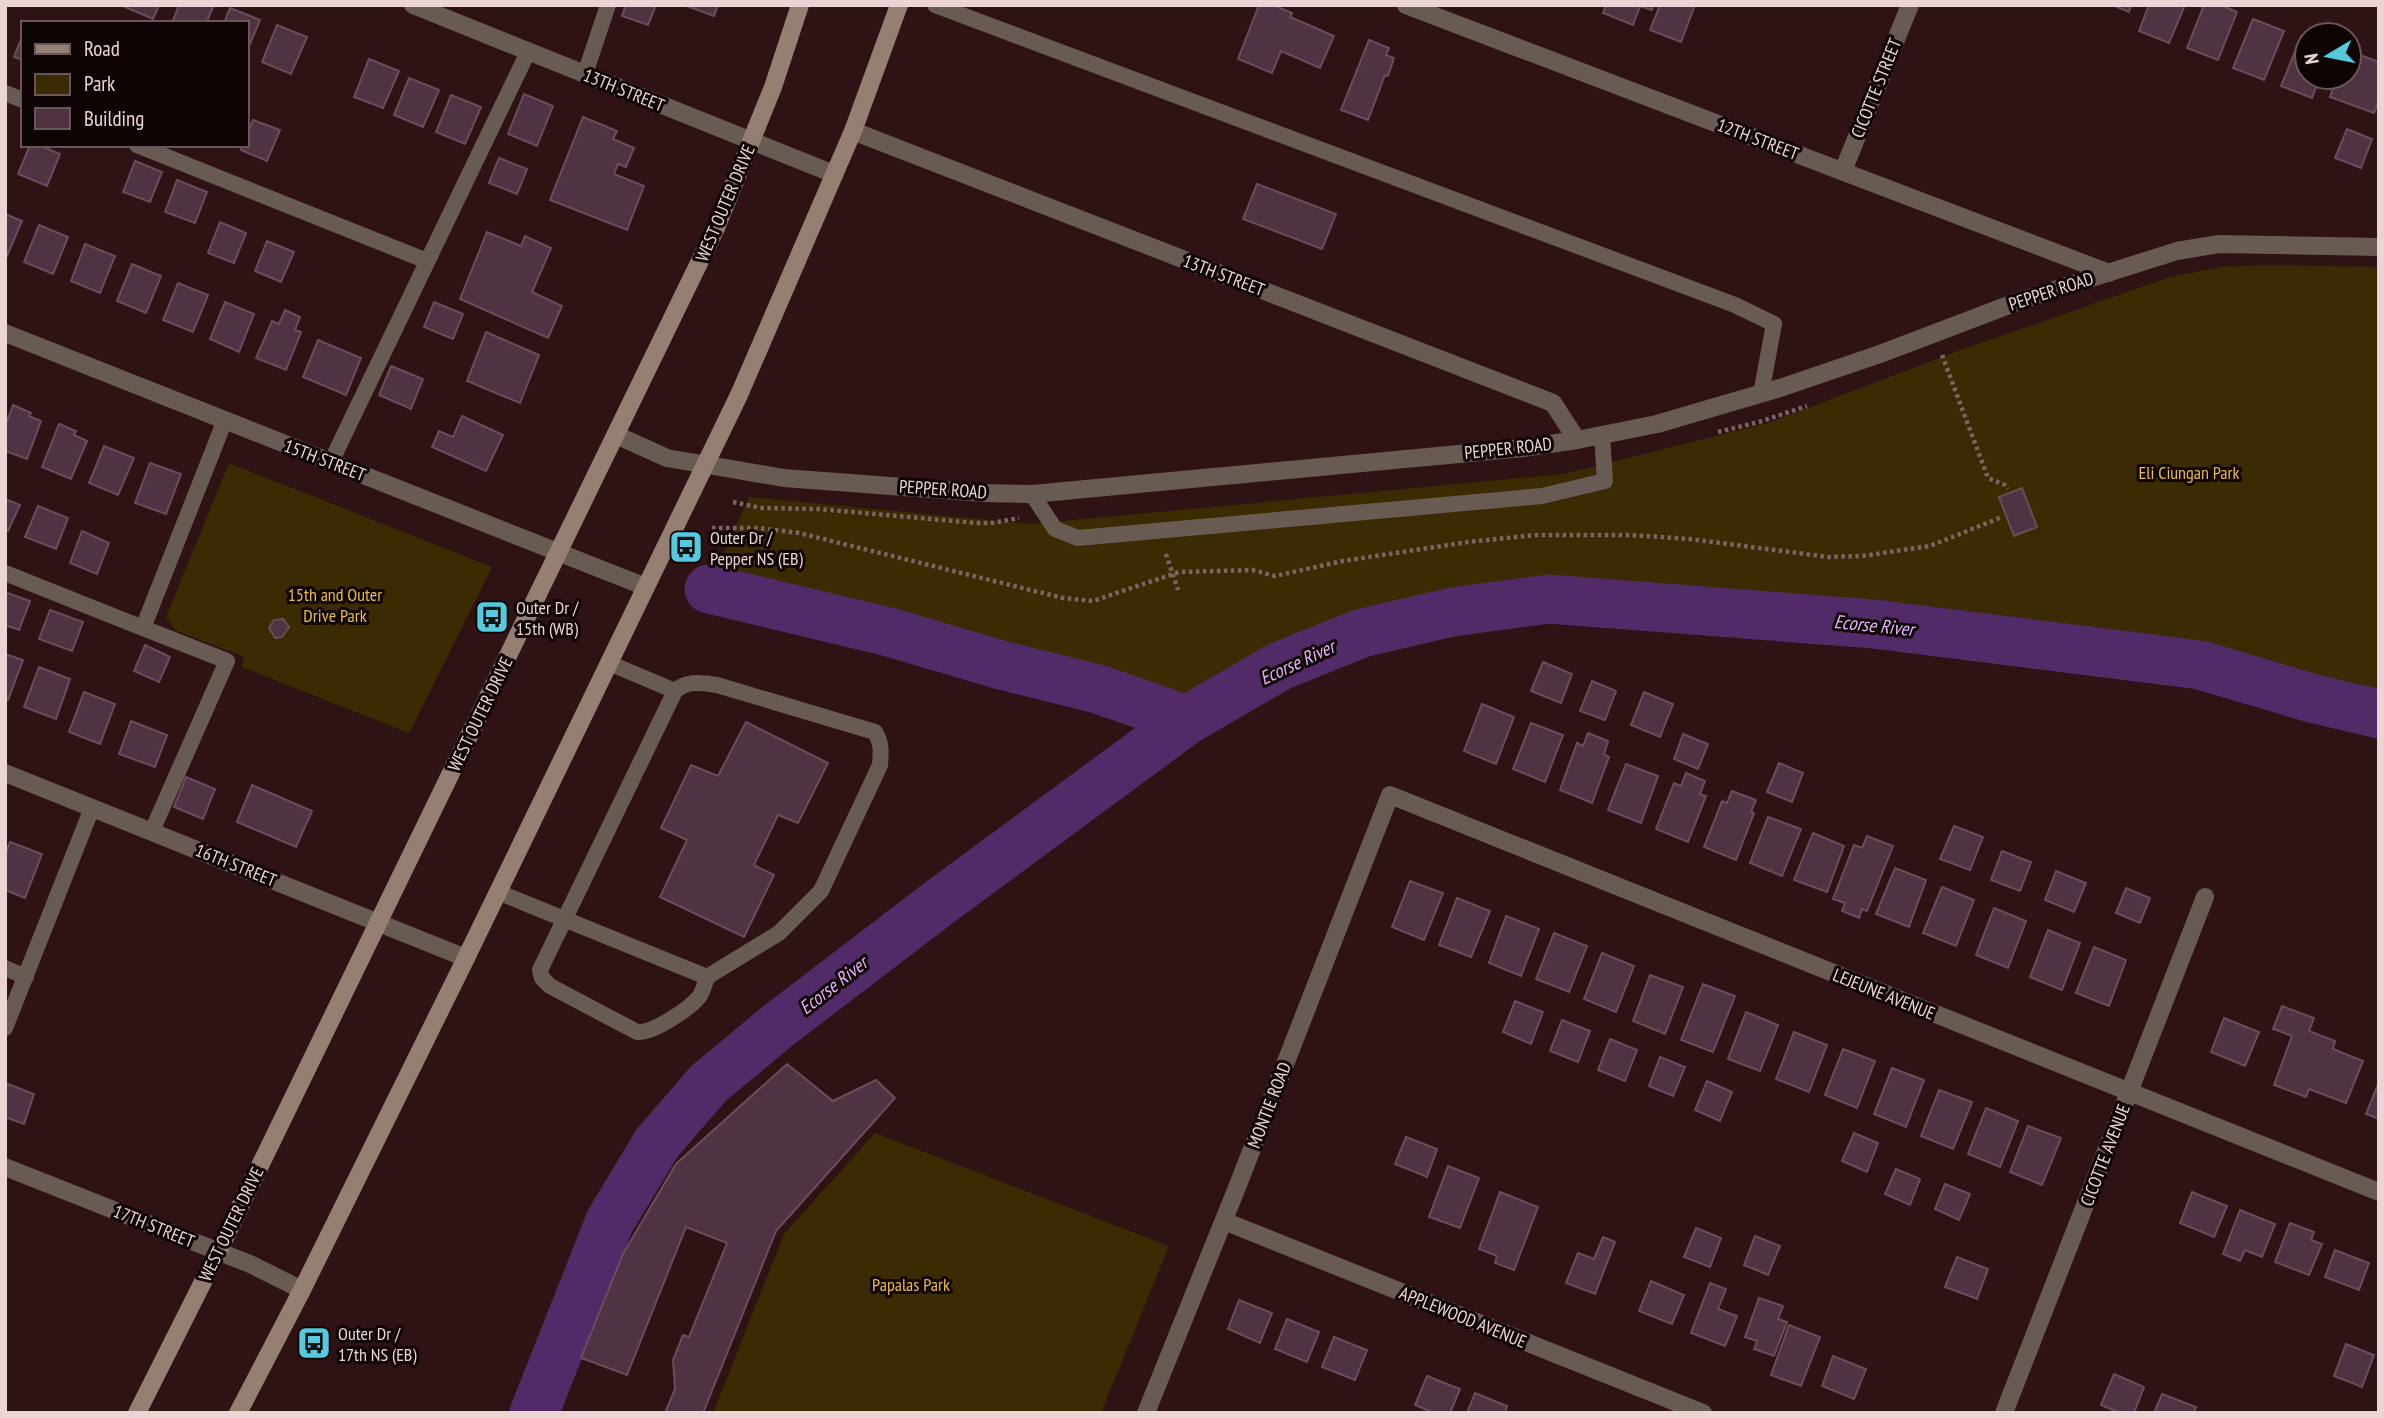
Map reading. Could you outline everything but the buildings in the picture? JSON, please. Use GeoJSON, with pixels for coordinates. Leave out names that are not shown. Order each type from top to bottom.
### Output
{"type":"FeatureCollection","features":[{"type":"Feature","properties":{"kind":"main road","name":"WEST OUTER DRIVE"},"geometry":{"type":"LineString","coordinates":[[136,1413],[218,1252],[716,228],[773,87],[800,5]]}},
{"type":"Feature","properties":{"kind":"main road"},"geometry":{"type":"LineString","coordinates":[[238,1413],[302,1290],[466,958],[739,395],[853,131],[900,5]]}},
{"type":"Feature","properties":{"kind":"street","name":"13TH STREET"},"geometry":{"type":"LineString","coordinates":[[413,5],[834,174]]}},
{"type":"Feature","properties":{"kind":"street","name":"12TH STREET"},"geometry":{"type":"LineString","coordinates":[[1406,5],[2109,273]]}},
{"type":"Feature","properties":{"kind":"street","name":"CICOTTE STREET"},"geometry":{"type":"LineString","coordinates":[[1843,171],[1910,5]]}},
{"type":"Feature","properties":{"kind":"street","name":"13TH STREET"},"geometry":{"type":"LineString","coordinates":[[853,131],[1553,403],[1577,440]]}},
{"type":"Feature","properties":{"kind":"street","name":"PEPPER ROAD"},"geometry":{"type":"LineString","coordinates":[[616,435],[667,458],[784,478],[1032,494],[1509,449],[1577,440],[1657,424],[1761,394],[1880,354],[2022,300],[2177,251],[2219,244],[2379,247]]}},
{"type":"Feature","properties":{"kind":"street","name":"15TH STREET"},"geometry":{"type":"LineString","coordinates":[[5,332],[646,587]]}},
{"type":"Feature","properties":{"kind":"street","name":"16TH STREET"},"geometry":{"type":"LineString","coordinates":[[5,773],[466,958]]}},
{"type":"Feature","properties":{"kind":"street","name":"LEJEUNE AVENUE"},"geometry":{"type":"LineString","coordinates":[[1390,795],[2379,1192]]}},
{"type":"Feature","properties":{"kind":"street","name":"MONTIE ROAD"},"geometry":{"type":"LineString","coordinates":[[1146,1413],[1390,795]]}},
{"type":"Feature","properties":{"kind":"street","name":"CICOTTE AVENUE"},"geometry":{"type":"LineString","coordinates":[[2004,1413],[2205,897]]}},
{"type":"Feature","properties":{"kind":"street","name":"17TH STREET"},"geometry":{"type":"LineString","coordinates":[[5,1167],[250,1264],[302,1290]]}},
{"type":"Feature","properties":{"kind":"street","name":"APPLEWOOD AVENUE"},"geometry":{"type":"LineString","coordinates":[[1224,1221],[1703,1413]]}},
{"type":"Feature","properties":{"kind":"lane"},"geometry":{"type":"LineString","coordinates":[[585,74],[608,5]]}},
{"type":"Feature","properties":{"kind":"lane"},"geometry":{"type":"LineString","coordinates":[[935,5],[1735,305],[1774,324],[1761,394]]}},
{"type":"Feature","properties":{"kind":"lane"},"geometry":{"type":"LineString","coordinates":[[331,462],[528,52]]}},
{"type":"Feature","properties":{"kind":"lane"},"geometry":{"type":"LineString","coordinates":[[142,147],[428,261]]}},
{"type":"Feature","properties":{"kind":"lane"},"geometry":{"type":"LineString","coordinates":[[143,628],[225,420]]}},
{"type":"Feature","properties":{"kind":"lane"},"geometry":{"type":"LineString","coordinates":[[1032,494],[1055,529],[1077,538],[1542,496],[1605,481],[1602,435]]}},
{"type":"Feature","properties":{"kind":"lane"},"geometry":{"type":"LineString","coordinates":[[5,573],[227,661],[152,831]]}},
{"type":"Feature","properties":{"kind":"lane"},"geometry":{"type":"LineString","coordinates":[[609,663],[675,691]]}},
{"type":"Feature","properties":{"kind":"lane"},"geometry":{"type":"LineString","coordinates":[[682,685],[717,685],[769,699],[875,732],[880,739],[880,765],[821,891],[779,933],[707,977],[700,996],[659,1027],[644,1033],[637,1032],[550,986],[542,978],[540,970],[563,918],[675,691],[682,685]]}},
{"type":"Feature","properties":{"kind":"lane"},"geometry":{"type":"LineString","coordinates":[[5,1028],[92,808]]}},
{"type":"Feature","properties":{"kind":"lane"},"geometry":{"type":"LineString","coordinates":[[498,892],[707,977]]}},
{"type":"Feature","properties":{"kind":"lane"},"geometry":{"type":"LineString","coordinates":[[5,968],[26,977]]}},
{"type":"Feature","properties":{"kind":"path"},"geometry":{"type":"LineString","coordinates":[[1941,354],[1988,478],[2008,489]]}},
{"type":"Feature","properties":{"kind":"path"},"geometry":{"type":"LineString","coordinates":[[712,528],[758,528],[799,533],[1063,598],[1093,601],[1172,575],[1207,570],[1252,570],[1275,576],[1343,561],[1468,542],[1536,535],[1630,535],[1704,541],[1828,557],[1862,556],[1930,546],[2002,517]]}},
{"type":"Feature","properties":{"kind":"path"},"geometry":{"type":"LineString","coordinates":[[1166,554],[1178,590]]}},
{"type":"Feature","properties":{"kind":"green space","name":"Eli Ciungan Park"},"geometry":{"type":"Polygon","coordinates":[[[2220,267],[2379,267],[2379,714],[2315,699],[2199,665],[1874,624],[1549,599],[1452,612],[1362,633],[1280,666],[1187,720],[1009,665],[709,589],[749,497],[1031,524],[1564,474],[1768,423],[1955,352],[2170,277],[2220,267]]]}},
{"type":"Feature","properties":{"kind":"green space","name":"15th and Outer Drive Park"},"geometry":{"type":"Polygon","coordinates":[[[229,463],[492,567],[409,733],[242,667],[244,657],[175,630],[166,617],[229,463]]]}},
{"type":"Feature","properties":{"kind":"green space","name":"Papalas Park"},"geometry":{"type":"Polygon","coordinates":[[[875,1133],[1169,1246],[1101,1413],[713,1413],[784,1234],[875,1133]]]}},
{"type":"Feature","properties":{"kind":"waterway"},"geometry":{"type":"LineString","coordinates":[[709,589],[889,632],[1001,665],[1098,689],[1187,720]]}},
{"type":"Feature","properties":{"kind":"waterway","name":"Ecorse River"},"geometry":{"type":"LineString","coordinates":[[534,1413],[610,1221],[657,1143],[709,1083],[779,1025],[940,902],[1187,720],[1280,666],[1362,633],[1452,612],[1549,599],[1874,624],[2200,665],[2315,699],[2379,714]]}},
{"type":"Feature","properties":{"kind":"place","name":"Outer Dr / Pepper NS (EB)"},"geometry":{"type":"Point","coordinates":[686,547]}},
{"type":"Feature","properties":{"kind":"place","name":"Outer Dr / 15th (WB)"},"geometry":{"type":"Point","coordinates":[492,617]}},
{"type":"Feature","properties":{"kind":"place","name":"Outer Dr / 17th NS (EB)"},"geometry":{"type":"Point","coordinates":[314,1343]}}]}
